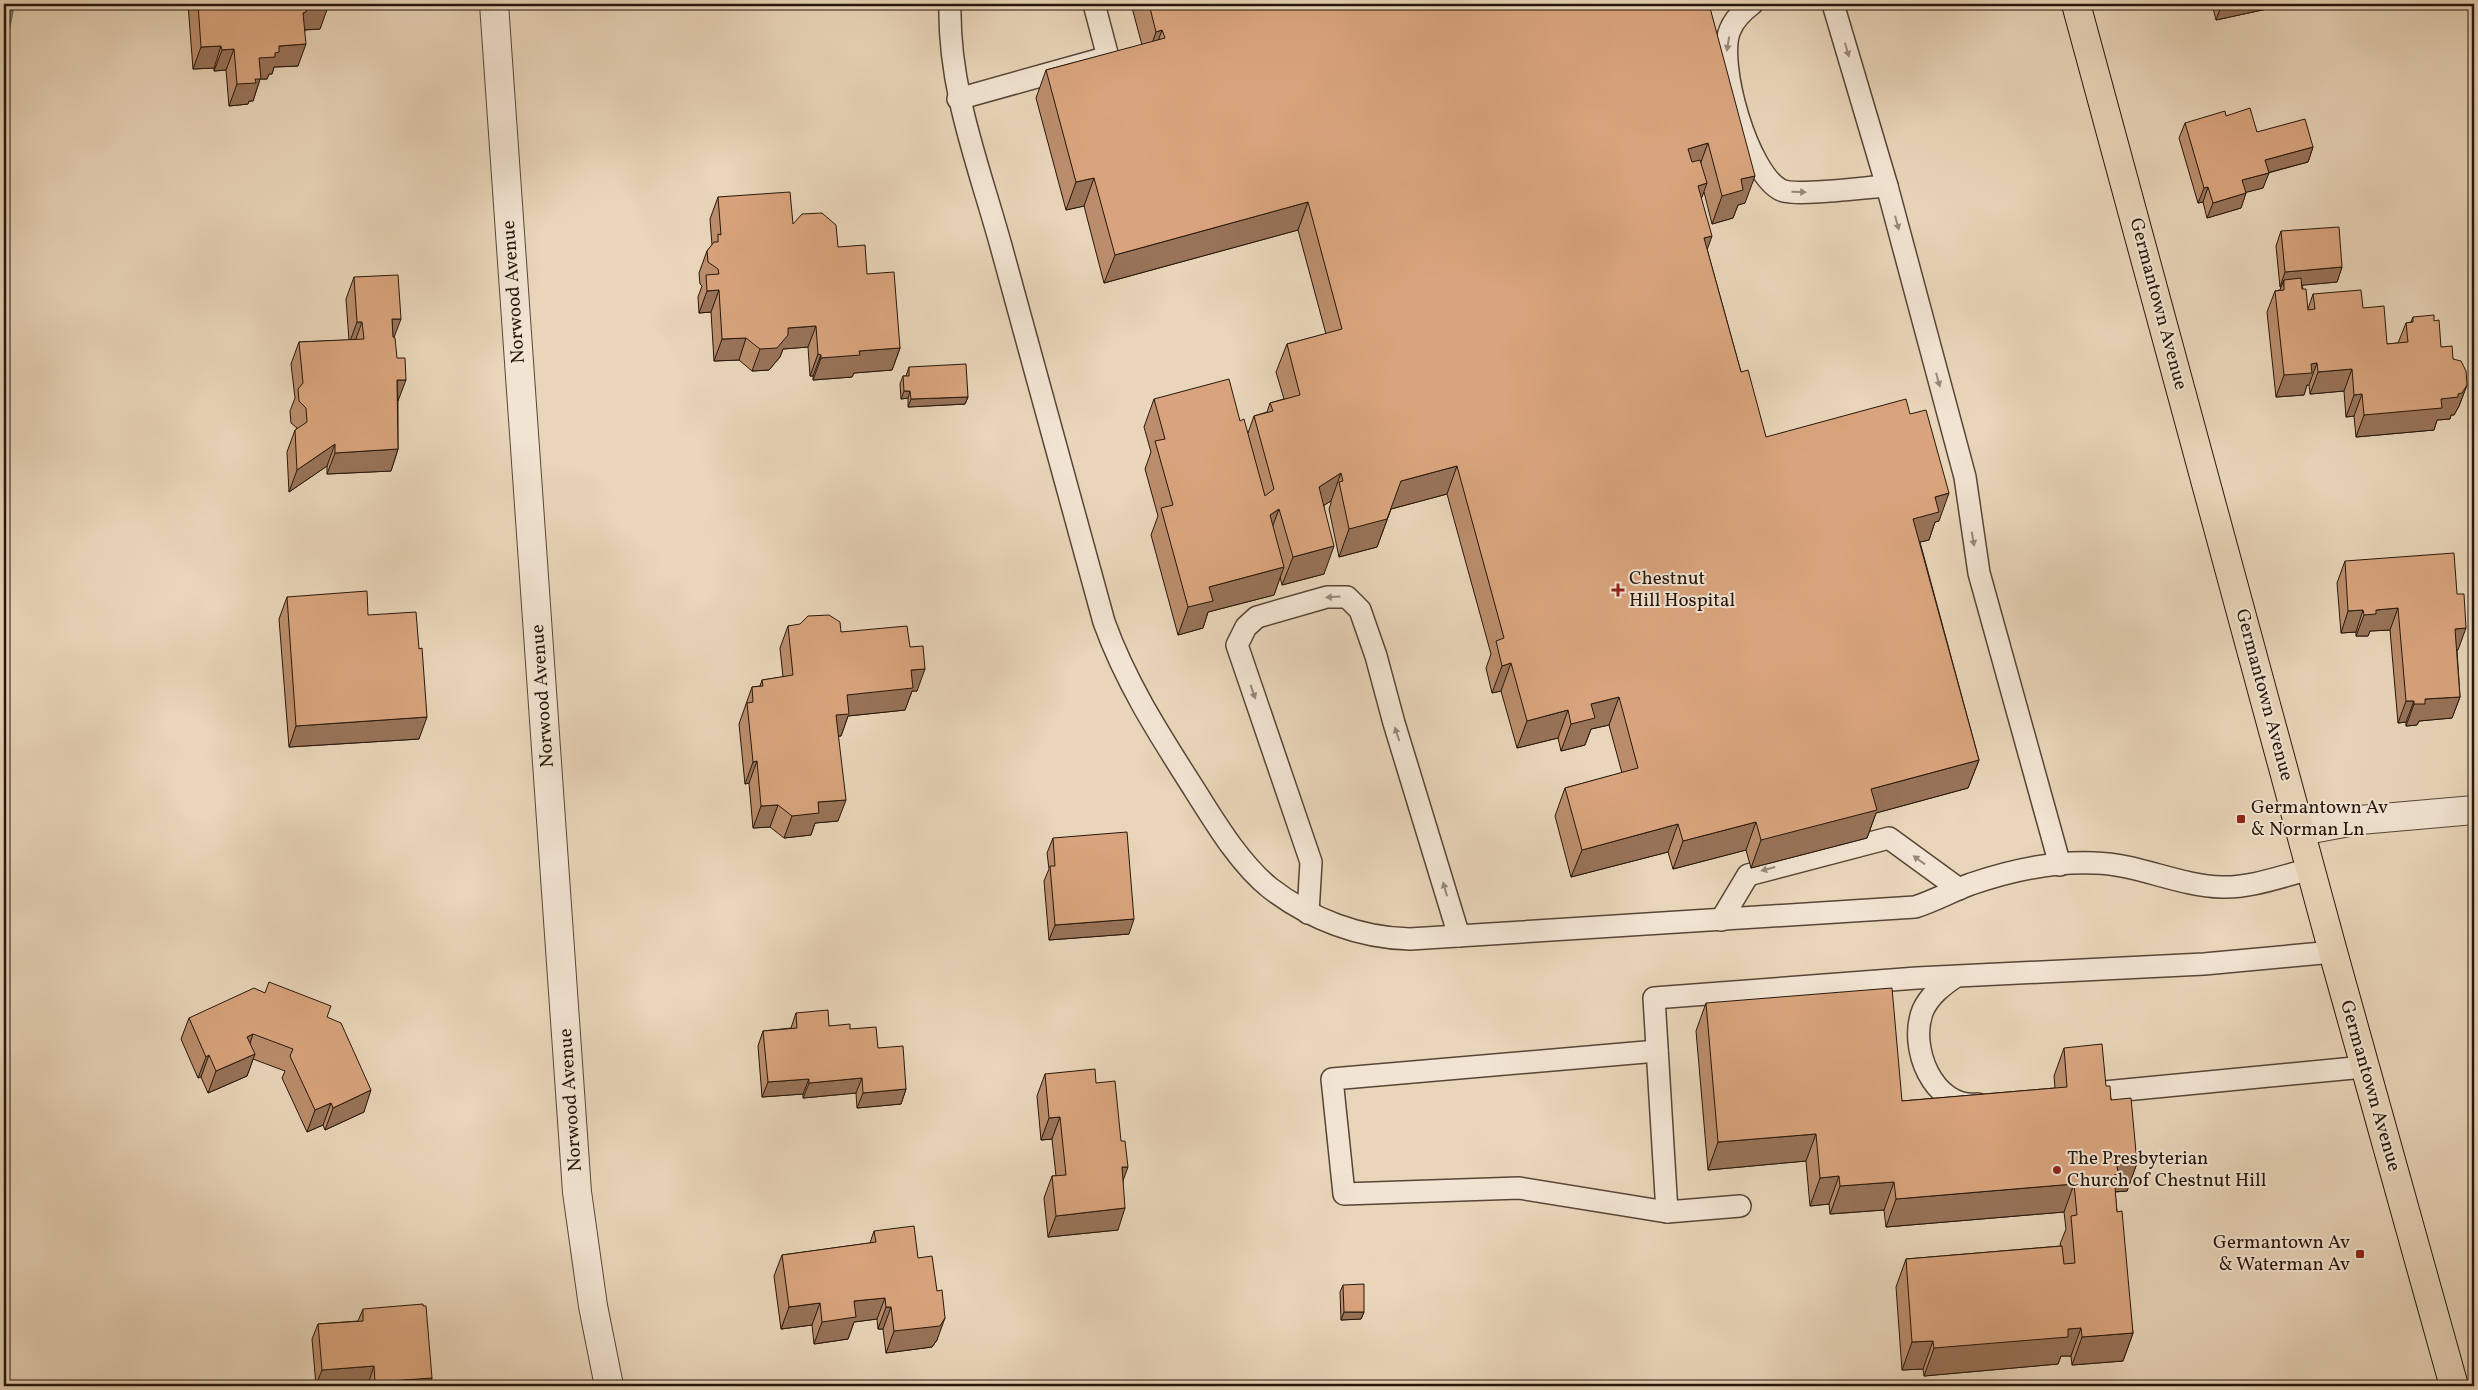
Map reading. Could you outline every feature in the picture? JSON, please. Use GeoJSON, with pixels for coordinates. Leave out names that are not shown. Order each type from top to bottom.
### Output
{"type":"FeatureCollection","features":[{"type":"Feature","properties":{"kind":"main road","name":"Germantown Avenue"},"geometry":{"type":"LineString","coordinates":[[2076,4],[2364,1067],[2454,1386]]}},
{"type":"Feature","properties":{"kind":"street","name":"Norwood Avenue"},"geometry":{"type":"LineString","coordinates":[[494,4],[577,1192],[593,1306],[609,1386]]}},
{"type":"Feature","properties":{"kind":"street"},"geometry":{"type":"LineString","coordinates":[[2301,831],[2360,820],[2474,810]]}},
{"type":"Feature","properties":{"kind":"lane"},"geometry":{"type":"LineString","coordinates":[[950,4],[952,53],[958,99],[993,214],[1104,622],[1117,659],[1156,729],[1212,817],[1238,852],[1269,887],[1308,913],[1362,934],[1386,939],[1459,936],[1915,907],[1959,889],[2008,873],[2060,865],[2094,863],[2124,866],[2222,887],[2249,884],[2311,869]]}},
{"type":"Feature","properties":{"kind":"lane"},"geometry":{"type":"LineString","coordinates":[[958,99],[1108,56],[1094,4]]}},
{"type":"Feature","properties":{"kind":"lane"},"geometry":{"type":"LineString","coordinates":[[1752,4],[1745,9],[1730,30],[1726,56],[1730,87],[1752,155],[1766,180],[1782,191],[1802,192],[1887,186]]}},
{"type":"Feature","properties":{"kind":"lane"},"geometry":{"type":"LineString","coordinates":[[1833,4],[1887,186],[1964,477],[1979,573],[2060,865]]}},
{"type":"Feature","properties":{"kind":"lane"},"geometry":{"type":"LineString","coordinates":[[1308,913],[1310,862],[1237,644],[1246,627],[1257,617],[1327,597],[1347,597],[1360,610],[1376,656],[1394,723],[1459,936]]}},
{"type":"Feature","properties":{"kind":"lane"},"geometry":{"type":"LineString","coordinates":[[1721,920],[1748,875],[1889,838],[1959,889]]}},
{"type":"Feature","properties":{"kind":"lane"},"geometry":{"type":"LineString","coordinates":[[1667,1212],[1654,998],[1955,977],[2204,964],[2333,952]]}},
{"type":"Feature","properties":{"kind":"lane"},"geometry":{"type":"LineString","coordinates":[[1955,977],[1936,990],[1924,1010],[1918,1032],[1920,1055],[1930,1076],[1945,1094],[1967,1105],[1996,1102]]}},
{"type":"Feature","properties":{"kind":"lane"},"geometry":{"type":"LineString","coordinates":[[1657,1050],[1332,1079],[1344,1194],[1519,1188],[1667,1212],[1740,1206]]}},
{"type":"Feature","properties":{"kind":"lane"},"geometry":{"type":"LineString","coordinates":[[2094,1093],[2364,1067]]}},
{"type":"Feature","properties":{"kind":"building"},"geometry":{"type":"Polygon","coordinates":[[[198,4],[328,4],[328,7],[306,9],[306,12],[303,13],[306,44],[279,46],[279,52],[275,53],[275,57],[259,58],[261,79],[255,79],[256,83],[237,84],[234,49],[222,50],[221,46],[201,47],[198,4]]]}},
{"type":"Feature","properties":{"kind":"building"},"geometry":{"type":"Polygon","coordinates":[[[1149,4],[1709,4],[1755,176],[1741,179],[1743,190],[1722,196],[1708,143],[1688,149],[1692,162],[1700,160],[1707,183],[1698,186],[1712,236],[1704,238],[1741,372],[1748,370],[1766,437],[1906,399],[1910,414],[1926,410],[1949,493],[1935,497],[1939,512],[1913,519],[1979,760],[1871,789],[1877,810],[1761,840],[1756,822],[1683,841],[1678,824],[1582,850],[1565,788],[1638,768],[1619,697],[1591,704],[1595,718],[1571,724],[1568,710],[1527,721],[1511,663],[1502,666],[1496,641],[1504,638],[1457,466],[1401,481],[1387,519],[1349,529],[1339,482],[1343,481],[1341,473],[1319,487],[1334,546],[1293,557],[1279,509],[1270,515],[1284,567],[1209,587],[1213,601],[1188,607],[1161,508],[1173,505],[1155,441],[1165,439],[1154,399],[1229,379],[1240,421],[1244,419],[1265,496],[1274,489],[1254,416],[1273,411],[1270,403],[1300,395],[1287,344],[1342,329],[1308,202],[1115,255],[1094,178],[1076,182],[1046,70],[1165,38],[1162,30],[1156,32],[1149,4]]]}},
{"type":"Feature","properties":{"kind":"building"},"geometry":{"type":"Polygon","coordinates":[[[2250,108],[2257,132],[2305,119],[2313,147],[2265,160],[2269,173],[2242,180],[2246,193],[2213,203],[2208,187],[2204,188],[2185,123],[2225,111],[2226,116],[2250,108]]]}},
{"type":"Feature","properties":{"kind":"building"},"geometry":{"type":"Polygon","coordinates":[[[790,192],[793,224],[802,214],[822,213],[836,225],[838,247],[865,245],[867,274],[894,272],[900,348],[859,351],[860,355],[821,358],[821,355],[818,354],[816,326],[788,328],[788,335],[777,348],[760,349],[746,338],[722,339],[719,290],[707,291],[706,275],[719,274],[718,269],[708,262],[707,251],[714,242],[718,242],[718,234],[721,235],[718,197],[790,192]]]}},
{"type":"Feature","properties":{"kind":"building"},"geometry":{"type":"Polygon","coordinates":[[[2339,227],[2342,267],[2285,272],[2281,231],[2339,227]]]}},
{"type":"Feature","properties":{"kind":"building"},"geometry":{"type":"Polygon","coordinates":[[[398,275],[401,319],[392,319],[393,337],[395,338],[397,358],[405,358],[406,380],[397,380],[398,449],[335,453],[335,444],[297,470],[295,430],[307,422],[306,408],[299,401],[298,389],[303,383],[299,342],[364,339],[362,322],[357,322],[354,277],[398,275]]]}},
{"type":"Feature","properties":{"kind":"building"},"geometry":{"type":"Polygon","coordinates":[[[2301,278],[2302,289],[2306,289],[2308,310],[2315,309],[2313,294],[2361,290],[2363,308],[2384,306],[2387,344],[2408,342],[2406,323],[2413,322],[2413,317],[2434,315],[2434,321],[2439,320],[2441,347],[2452,346],[2453,359],[2461,361],[2466,371],[2467,385],[2462,393],[2458,394],[2458,397],[2441,399],[2442,408],[2364,415],[2362,394],[2354,395],[2352,369],[2318,372],[2317,363],[2311,364],[2312,373],[2284,375],[2275,291],[2284,290],[2284,280],[2301,278]]]}},
{"type":"Feature","properties":{"kind":"building"},"geometry":{"type":"Polygon","coordinates":[[[966,364],[968,397],[911,399],[910,391],[904,391],[903,376],[909,376],[909,367],[966,364]]]}},
{"type":"Feature","properties":{"kind":"building"},"geometry":{"type":"Polygon","coordinates":[[[2454,553],[2457,594],[2464,594],[2466,628],[2455,629],[2460,697],[2425,699],[2425,704],[2414,704],[2414,701],[2406,701],[2398,608],[2376,610],[2376,614],[2364,615],[2363,610],[2348,611],[2345,561],[2454,553]]]}},
{"type":"Feature","properties":{"kind":"building"},"geometry":{"type":"Polygon","coordinates":[[[367,591],[368,615],[416,612],[419,649],[422,648],[427,717],[296,726],[287,597],[367,591]]]}},
{"type":"Feature","properties":{"kind":"building"},"geometry":{"type":"Polygon","coordinates":[[[829,615],[840,622],[841,632],[907,626],[910,647],[923,646],[925,669],[911,670],[913,688],[847,695],[849,714],[836,715],[846,800],[818,802],[819,813],[792,816],[778,805],[761,806],[757,761],[753,762],[747,703],[753,702],[752,687],[763,686],[762,680],[793,675],[788,626],[800,624],[808,616],[829,615]]]}},
{"type":"Feature","properties":{"kind":"building"},"geometry":{"type":"Polygon","coordinates":[[[1127,832],[1134,919],[1055,925],[1050,866],[1055,866],[1053,838],[1127,832]]]}},
{"type":"Feature","properties":{"kind":"building"},"geometry":{"type":"Polygon","coordinates":[[[269,982],[331,1006],[327,1017],[341,1023],[371,1090],[333,1108],[331,1103],[315,1110],[290,1056],[293,1049],[253,1034],[247,1037],[255,1054],[216,1071],[209,1055],[206,1057],[189,1018],[254,988],[265,993],[269,982]]]}},
{"type":"Feature","properties":{"kind":"building"},"geometry":{"type":"Polygon","coordinates":[[[1892,988],[1902,1101],[2067,1087],[2064,1048],[2102,1044],[2106,1086],[2110,1086],[2111,1100],[2131,1098],[2137,1163],[2117,1165],[2118,1174],[2114,1175],[2117,1212],[2122,1211],[2133,1333],[2082,1337],[2081,1328],[2068,1329],[2068,1337],[1934,1348],[1933,1341],[1912,1342],[1906,1259],[2062,1246],[2064,1264],[2075,1263],[2071,1216],[2077,1215],[2074,1184],[1896,1199],[1894,1182],[1840,1186],[1839,1176],[1820,1178],[1816,1134],[1718,1142],[1706,1003],[1892,988]]]}},
{"type":"Feature","properties":{"kind":"building"},"geometry":{"type":"Polygon","coordinates":[[[828,1010],[829,1026],[850,1024],[850,1029],[876,1027],[878,1048],[903,1046],[906,1089],[863,1093],[862,1078],[809,1083],[809,1079],[768,1082],[763,1031],[797,1028],[796,1013],[828,1010]]]}},
{"type":"Feature","properties":{"kind":"building"},"geometry":{"type":"Polygon","coordinates":[[[1095,1069],[1096,1083],[1115,1081],[1121,1141],[1125,1141],[1128,1167],[1122,1167],[1125,1208],[1056,1216],[1052,1176],[1066,1175],[1060,1117],[1049,1118],[1045,1074],[1095,1069]]]}},
{"type":"Feature","properties":{"kind":"building"},"geometry":{"type":"Polygon","coordinates":[[[914,1226],[918,1258],[932,1256],[937,1291],[942,1290],[945,1318],[940,1326],[894,1331],[891,1307],[886,1307],[885,1298],[854,1301],[856,1317],[822,1322],[820,1303],[789,1307],[782,1255],[876,1242],[874,1231],[914,1226]]]}},
{"type":"Feature","properties":{"kind":"building"},"geometry":{"type":"Polygon","coordinates":[[[1364,1284],[1364,1312],[1344,1312],[1343,1285],[1364,1284]]]}},
{"type":"Feature","properties":{"kind":"building"},"geometry":{"type":"Polygon","coordinates":[[[423,1304],[423,1306],[426,1306],[432,1378],[375,1382],[374,1366],[322,1370],[318,1324],[363,1321],[363,1309],[423,1304]]]}},
{"type":"Feature","properties":{"kind":"waterway"},"geometry":{"type":"LineString","coordinates":[[4,29],[9,4]]}},
{"type":"Feature","properties":{"kind":"place","name":"Chestnut Hill Hospital"},"geometry":{"type":"Point","coordinates":[1618,590]}},
{"type":"Feature","properties":{"kind":"place","name":"Germantown Av & Norman Ln"},"geometry":{"type":"Point","coordinates":[2241,819]}},
{"type":"Feature","properties":{"kind":"place","name":"The Presbyterian Church of Chestnut Hill"},"geometry":{"type":"Point","coordinates":[2057,1170]}},
{"type":"Feature","properties":{"kind":"place","name":"Germantown Av & Waterman Av"},"geometry":{"type":"Point","coordinates":[2360,1254]}}]}
